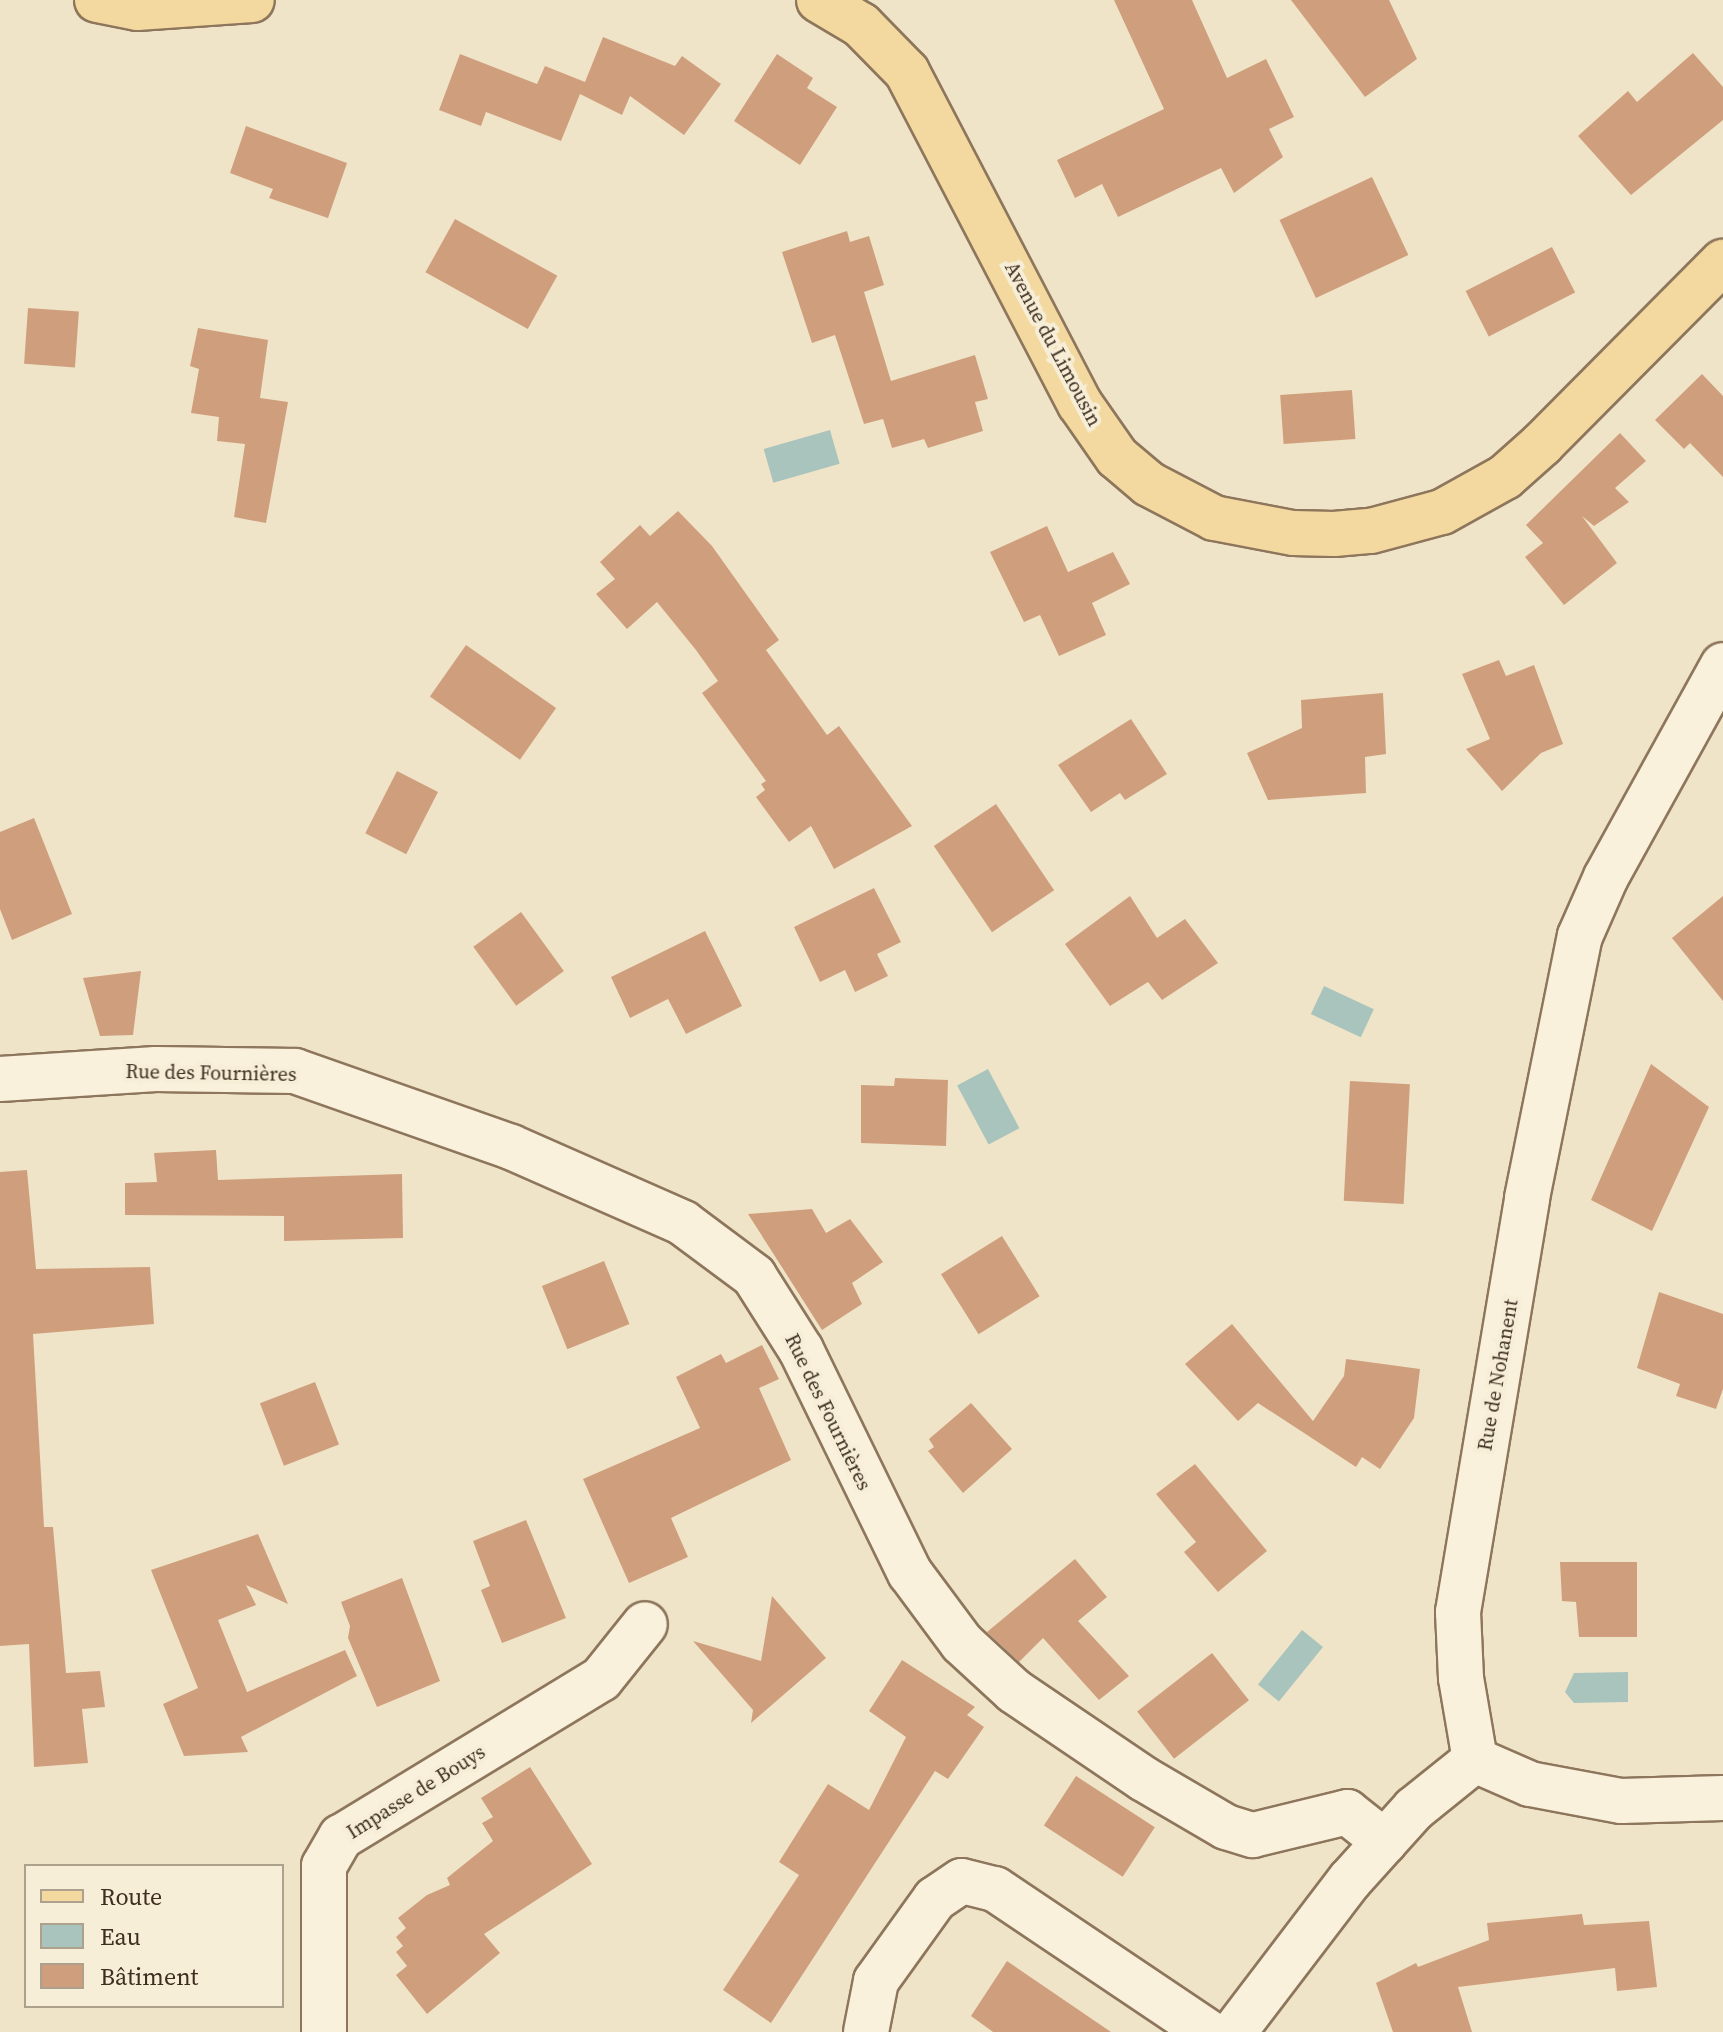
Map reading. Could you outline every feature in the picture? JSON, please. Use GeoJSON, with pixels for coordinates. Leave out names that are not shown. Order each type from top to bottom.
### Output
{"type":"FeatureCollection","features":[{"type":"Feature","properties":{"kind":"main road"},"geometry":{"type":"LineString","coordinates":[[97,0],[137,8],[252,0]]}},
{"type":"Feature","properties":{"kind":"main road","name":"Avenue du Limousin"},"geometry":{"type":"LineString","coordinates":[[819,0],[861,25],[907,72],[1080,404],[1117,457],[1149,484],[1214,518],[1293,533],[1334,534],[1371,531],[1442,512],[1505,477],[1542,444],[1723,262]]}},
{"type":"Feature","properties":{"kind":"street","name":"Rue de Nohanent"},"geometry":{"type":"LineString","coordinates":[[1475,1760],[1461,1678],[1458,1612],[1527,1198],[1580,936],[1606,877],[1723,665]]}},
{"type":"Feature","properties":{"kind":"street","name":"Rue des Fournières"},"geometry":{"type":"LineString","coordinates":[[0,1079],[156,1069],[295,1071],[511,1147],[683,1223],[754,1276],[801,1350],[910,1573],[962,1643],[1014,1691],[1144,1779],[1226,1827],[1253,1835],[1347,1812],[1385,1842]]}},
{"type":"Feature","properties":{"kind":"street","name":"Impasse de Bouys"},"geometry":{"type":"LineString","coordinates":[[324,2032],[324,1866],[341,1837],[601,1679],[645,1624]]}},
{"type":"Feature","properties":{"kind":"street"},"geometry":{"type":"LineString","coordinates":[[1234,2032],[1414,1809],[1475,1760],[1530,1784],[1621,1801],[1723,1798]]}},
{"type":"Feature","properties":{"kind":"street"},"geometry":{"type":"LineString","coordinates":[[866,2032],[876,1981],[935,1899],[962,1881],[995,1889],[1208,2032]]}},
{"type":"Feature","properties":{"kind":"water"},"geometry":{"type":"Polygon","coordinates":[[[830,430],[840,464],[773,483],[764,449],[830,430]]]}},
{"type":"Feature","properties":{"kind":"water"},"geometry":{"type":"Polygon","coordinates":[[[1324,986],[1374,1009],[1361,1037],[1311,1014],[1324,986]]]}},
{"type":"Feature","properties":{"kind":"water"},"geometry":{"type":"Polygon","coordinates":[[[988,1069],[1019,1128],[989,1145],[957,1085],[988,1069]]]}},
{"type":"Feature","properties":{"kind":"water"},"geometry":{"type":"Polygon","coordinates":[[[1302,1630],[1323,1647],[1279,1701],[1258,1684],[1302,1630]]]}},
{"type":"Feature","properties":{"kind":"water"},"geometry":{"type":"Polygon","coordinates":[[[1628,1672],[1628,1702],[1574,1703],[1565,1692],[1574,1673],[1628,1672]]]}},
{"type":"Feature","properties":{"kind":"building"},"geometry":{"type":"Polygon","coordinates":[[[1114,0],[1192,0],[1227,78],[1266,59],[1294,117],[1269,129],[1283,157],[1234,193],[1221,168],[1118,217],[1102,184],[1075,198],[1057,160],[1164,109],[1114,0]]]}},
{"type":"Feature","properties":{"kind":"building"},"geometry":{"type":"Polygon","coordinates":[[[1291,0],[1389,0],[1417,59],[1365,97],[1291,0]]]}},
{"type":"Feature","properties":{"kind":"building"},"geometry":{"type":"Polygon","coordinates":[[[603,37],[675,66],[682,56],[721,84],[684,135],[630,96],[622,115],[580,94],[561,141],[486,112],[481,126],[439,110],[460,54],[537,84],[545,66],[585,82],[603,37]]]}},
{"type":"Feature","properties":{"kind":"building"},"geometry":{"type":"Polygon","coordinates":[[[1693,53],[1723,87],[1723,120],[1631,195],[1578,136],[1628,91],[1637,102],[1693,53]]]}},
{"type":"Feature","properties":{"kind":"building"},"geometry":{"type":"Polygon","coordinates":[[[777,54],[813,78],[807,88],[837,107],[800,165],[734,121],[777,54]]]}},
{"type":"Feature","properties":{"kind":"building"},"geometry":{"type":"Polygon","coordinates":[[[246,126],[347,163],[328,218],[269,198],[273,189],[230,173],[246,126]]]}},
{"type":"Feature","properties":{"kind":"building"},"geometry":{"type":"Polygon","coordinates":[[[1372,177],[1408,255],[1316,298],[1280,220],[1372,177]]]}},
{"type":"Feature","properties":{"kind":"building"},"geometry":{"type":"Polygon","coordinates":[[[455,219],[557,276],[528,329],[425,272],[455,219]]]}},
{"type":"Feature","properties":{"kind":"building"},"geometry":{"type":"Polygon","coordinates":[[[847,231],[850,242],[869,236],[884,285],[864,292],[891,381],[975,355],[988,399],[975,402],[983,431],[928,448],[924,439],[892,448],[883,419],[864,424],[835,335],[812,343],[782,252],[847,231]]]}},
{"type":"Feature","properties":{"kind":"building"},"geometry":{"type":"Polygon","coordinates":[[[1552,247],[1575,292],[1489,336],[1466,291],[1552,247]]]}},
{"type":"Feature","properties":{"kind":"building"},"geometry":{"type":"Polygon","coordinates":[[[28,308],[79,312],[75,367],[24,364],[28,308]]]}},
{"type":"Feature","properties":{"kind":"building"},"geometry":{"type":"Polygon","coordinates":[[[198,328],[268,340],[260,398],[288,402],[266,523],[234,517],[245,444],[217,441],[219,417],[191,413],[199,369],[190,366],[198,328]]]}},
{"type":"Feature","properties":{"kind":"building"},"geometry":{"type":"Polygon","coordinates":[[[1702,374],[1723,396],[1723,477],[1690,443],[1684,449],[1655,420],[1702,374]]]}},
{"type":"Feature","properties":{"kind":"building"},"geometry":{"type":"Polygon","coordinates":[[[1352,390],[1355,439],[1284,444],[1280,395],[1352,390]]]}},
{"type":"Feature","properties":{"kind":"building"},"geometry":{"type":"Polygon","coordinates":[[[1620,433],[1646,461],[1615,488],[1629,502],[1594,526],[1582,516],[1617,563],[1564,605],[1525,557],[1543,543],[1526,525],[1620,433]]]}},
{"type":"Feature","properties":{"kind":"building"},"geometry":{"type":"Polygon","coordinates":[[[678,511],[712,546],[779,640],[766,650],[827,735],[839,726],[912,826],[834,869],[811,826],[789,842],[756,797],[765,790],[761,784],[766,781],[702,693],[718,681],[696,650],[657,602],[627,629],[596,594],[615,579],[600,562],[640,525],[650,536],[678,511]]]}},
{"type":"Feature","properties":{"kind":"building"},"geometry":{"type":"Polygon","coordinates":[[[1047,526],[1068,572],[1113,552],[1130,584],[1092,603],[1106,635],[1059,656],[1040,615],[1024,622],[990,552],[1047,526]]]}},
{"type":"Feature","properties":{"kind":"building"},"geometry":{"type":"Polygon","coordinates":[[[466,645],[556,708],[520,760],[430,697],[466,645]]]}},
{"type":"Feature","properties":{"kind":"building"},"geometry":{"type":"Polygon","coordinates":[[[1499,660],[1506,676],[1534,665],[1563,744],[1541,753],[1502,791],[1466,749],[1490,739],[1462,674],[1499,660]]]}},
{"type":"Feature","properties":{"kind":"building"},"geometry":{"type":"Polygon","coordinates":[[[1383,693],[1386,754],[1365,757],[1366,793],[1268,800],[1247,753],[1302,728],[1301,700],[1383,693]]]}},
{"type":"Feature","properties":{"kind":"building"},"geometry":{"type":"Polygon","coordinates":[[[1131,719],[1167,774],[1125,800],[1120,793],[1091,812],[1058,765],[1131,719]]]}},
{"type":"Feature","properties":{"kind":"building"},"geometry":{"type":"Polygon","coordinates":[[[397,771],[438,792],[406,854],[365,833],[397,771]]]}},
{"type":"Feature","properties":{"kind":"building"},"geometry":{"type":"Polygon","coordinates":[[[996,804],[1054,890],[992,932],[934,846],[996,804]]]}},
{"type":"Feature","properties":{"kind":"building"},"geometry":{"type":"Polygon","coordinates":[[[34,818],[72,914],[12,940],[0,909],[0,832],[34,818]]]}},
{"type":"Feature","properties":{"kind":"building"},"geometry":{"type":"Polygon","coordinates":[[[874,888],[901,942],[877,954],[888,976],[855,992],[845,970],[820,982],[794,927],[874,888]]]}},
{"type":"Feature","properties":{"kind":"building"},"geometry":{"type":"Polygon","coordinates":[[[1130,896],[1157,938],[1185,919],[1218,963],[1162,1000],[1148,982],[1110,1006],[1065,944],[1130,896]]]}},
{"type":"Feature","properties":{"kind":"building"},"geometry":{"type":"Polygon","coordinates":[[[1723,896],[1723,1001],[1672,938],[1723,896]]]}},
{"type":"Feature","properties":{"kind":"building"},"geometry":{"type":"Polygon","coordinates":[[[521,912],[564,971],[516,1006],[473,947],[521,912]]]}},
{"type":"Feature","properties":{"kind":"building"},"geometry":{"type":"Polygon","coordinates":[[[705,931],[742,1006],[686,1034],[668,999],[630,1018],[611,977],[705,931]]]}},
{"type":"Feature","properties":{"kind":"building"},"geometry":{"type":"Polygon","coordinates":[[[141,971],[133,1035],[100,1036],[83,978],[141,971]]]}},
{"type":"Feature","properties":{"kind":"building"},"geometry":{"type":"Polygon","coordinates":[[[1651,1064],[1709,1107],[1652,1231],[1591,1200],[1651,1064]]]}},
{"type":"Feature","properties":{"kind":"building"},"geometry":{"type":"Polygon","coordinates":[[[895,1078],[948,1080],[946,1146],[861,1143],[861,1085],[894,1086],[895,1078]]]}},
{"type":"Feature","properties":{"kind":"building"},"geometry":{"type":"Polygon","coordinates":[[[1350,1081],[1410,1084],[1404,1204],[1344,1201],[1350,1081]]]}},
{"type":"Feature","properties":{"kind":"building"},"geometry":{"type":"Polygon","coordinates":[[[216,1150],[218,1180],[402,1174],[403,1238],[284,1241],[284,1216],[125,1215],[125,1183],[157,1182],[154,1153],[216,1150]]]}},
{"type":"Feature","properties":{"kind":"building"},"geometry":{"type":"Polygon","coordinates":[[[27,1170],[36,1269],[150,1267],[154,1324],[33,1334],[44,1527],[53,1527],[66,1673],[100,1671],[105,1707],[82,1709],[88,1763],[34,1767],[29,1644],[0,1646],[0,1172],[27,1170]]]}},
{"type":"Feature","properties":{"kind":"building"},"geometry":{"type":"Polygon","coordinates":[[[812,1209],[826,1233],[850,1219],[883,1262],[852,1283],[862,1304],[822,1330],[748,1214],[812,1209]]]}},
{"type":"Feature","properties":{"kind":"building"},"geometry":{"type":"Polygon","coordinates":[[[1002,1236],[1040,1296],[979,1334],[941,1274],[1002,1236]]]}},
{"type":"Feature","properties":{"kind":"building"},"geometry":{"type":"Polygon","coordinates":[[[604,1261],[629,1324],[567,1349],[542,1286],[604,1261]]]}},
{"type":"Feature","properties":{"kind":"building"},"geometry":{"type":"Polygon","coordinates":[[[1659,1292],[1723,1314],[1723,1389],[1716,1409],[1676,1396],[1680,1384],[1637,1368],[1659,1292]]]}},
{"type":"Feature","properties":{"kind":"building"},"geometry":{"type":"Polygon","coordinates":[[[1232,1324],[1313,1421],[1344,1376],[1346,1359],[1420,1369],[1414,1418],[1380,1469],[1362,1457],[1356,1467],[1258,1403],[1238,1421],[1185,1364],[1232,1324]]]}},
{"type":"Feature","properties":{"kind":"building"},"geometry":{"type":"Polygon","coordinates":[[[762,1345],[779,1379],[759,1388],[791,1460],[671,1518],[688,1557],[629,1583],[583,1479],[700,1428],[676,1377],[721,1354],[726,1363],[762,1345]]]}},
{"type":"Feature","properties":{"kind":"building"},"geometry":{"type":"Polygon","coordinates":[[[315,1382],[339,1445],[284,1466],[260,1403],[315,1382]]]}},
{"type":"Feature","properties":{"kind":"building"},"geometry":{"type":"Polygon","coordinates":[[[971,1403],[1012,1449],[963,1493],[928,1451],[934,1447],[929,1439],[971,1403]]]}},
{"type":"Feature","properties":{"kind":"building"},"geometry":{"type":"Polygon","coordinates":[[[1195,1464],[1267,1551],[1218,1592],[1184,1552],[1196,1542],[1156,1494],[1195,1464]]]}},
{"type":"Feature","properties":{"kind":"building"},"geometry":{"type":"Polygon","coordinates":[[[526,1520],[566,1618],[502,1643],[481,1590],[490,1586],[473,1541],[526,1520]]]}},
{"type":"Feature","properties":{"kind":"building"},"geometry":{"type":"Polygon","coordinates":[[[258,1534],[288,1604],[246,1585],[256,1605],[218,1620],[247,1692],[345,1650],[357,1676],[241,1737],[248,1752],[184,1756],[163,1704],[198,1688],[151,1570],[258,1534]]]}},
{"type":"Feature","properties":{"kind":"building"},"geometry":{"type":"Polygon","coordinates":[[[1075,1559],[1107,1597],[1078,1621],[1129,1676],[1099,1700],[1043,1638],[1019,1662],[987,1632],[1075,1559]]]}},
{"type":"Feature","properties":{"kind":"building"},"geometry":{"type":"Polygon","coordinates":[[[1560,1562],[1637,1562],[1637,1637],[1579,1637],[1576,1602],[1562,1601],[1560,1562]]]}},
{"type":"Feature","properties":{"kind":"building"},"geometry":{"type":"Polygon","coordinates":[[[402,1578],[440,1681],[377,1707],[348,1638],[350,1626],[341,1602],[402,1578]]]}},
{"type":"Feature","properties":{"kind":"building"},"geometry":{"type":"Polygon","coordinates":[[[772,1596],[826,1658],[751,1723],[753,1710],[693,1641],[761,1661],[772,1596]]]}},
{"type":"Feature","properties":{"kind":"building"},"geometry":{"type":"Polygon","coordinates":[[[1212,1653],[1249,1700],[1174,1759],[1137,1711],[1212,1653]]]}},
{"type":"Feature","properties":{"kind":"building"},"geometry":{"type":"Polygon","coordinates":[[[902,1660],[975,1707],[967,1715],[984,1727],[948,1779],[935,1771],[771,2023],[723,1990],[799,1875],[779,1862],[828,1784],[869,1810],[906,1737],[869,1711],[902,1660]]]}},
{"type":"Feature","properties":{"kind":"building"},"geometry":{"type":"Polygon","coordinates":[[[530,1767],[592,1864],[484,1934],[500,1953],[427,2014],[396,1975],[407,1966],[396,1952],[403,1946],[396,1937],[406,1928],[398,1918],[427,1895],[450,1885],[447,1878],[493,1841],[482,1823],[493,1817],[481,1798],[530,1767]]]}},
{"type":"Feature","properties":{"kind":"building"},"geometry":{"type":"Polygon","coordinates":[[[1076,1776],[1155,1827],[1123,1877],[1044,1825],[1076,1776]]]}},
{"type":"Feature","properties":{"kind":"building"},"geometry":{"type":"Polygon","coordinates":[[[1582,1914],[1584,1925],[1649,1921],[1657,1987],[1617,1991],[1615,1968],[1458,1987],[1472,2032],[1393,2032],[1376,1983],[1416,1963],[1418,1967],[1489,1940],[1487,1923],[1582,1914]]]}},
{"type":"Feature","properties":{"kind":"building"},"geometry":{"type":"Polygon","coordinates":[[[1007,1961],[1111,2032],[993,2032],[971,2016],[1007,1961]]]}}]}
